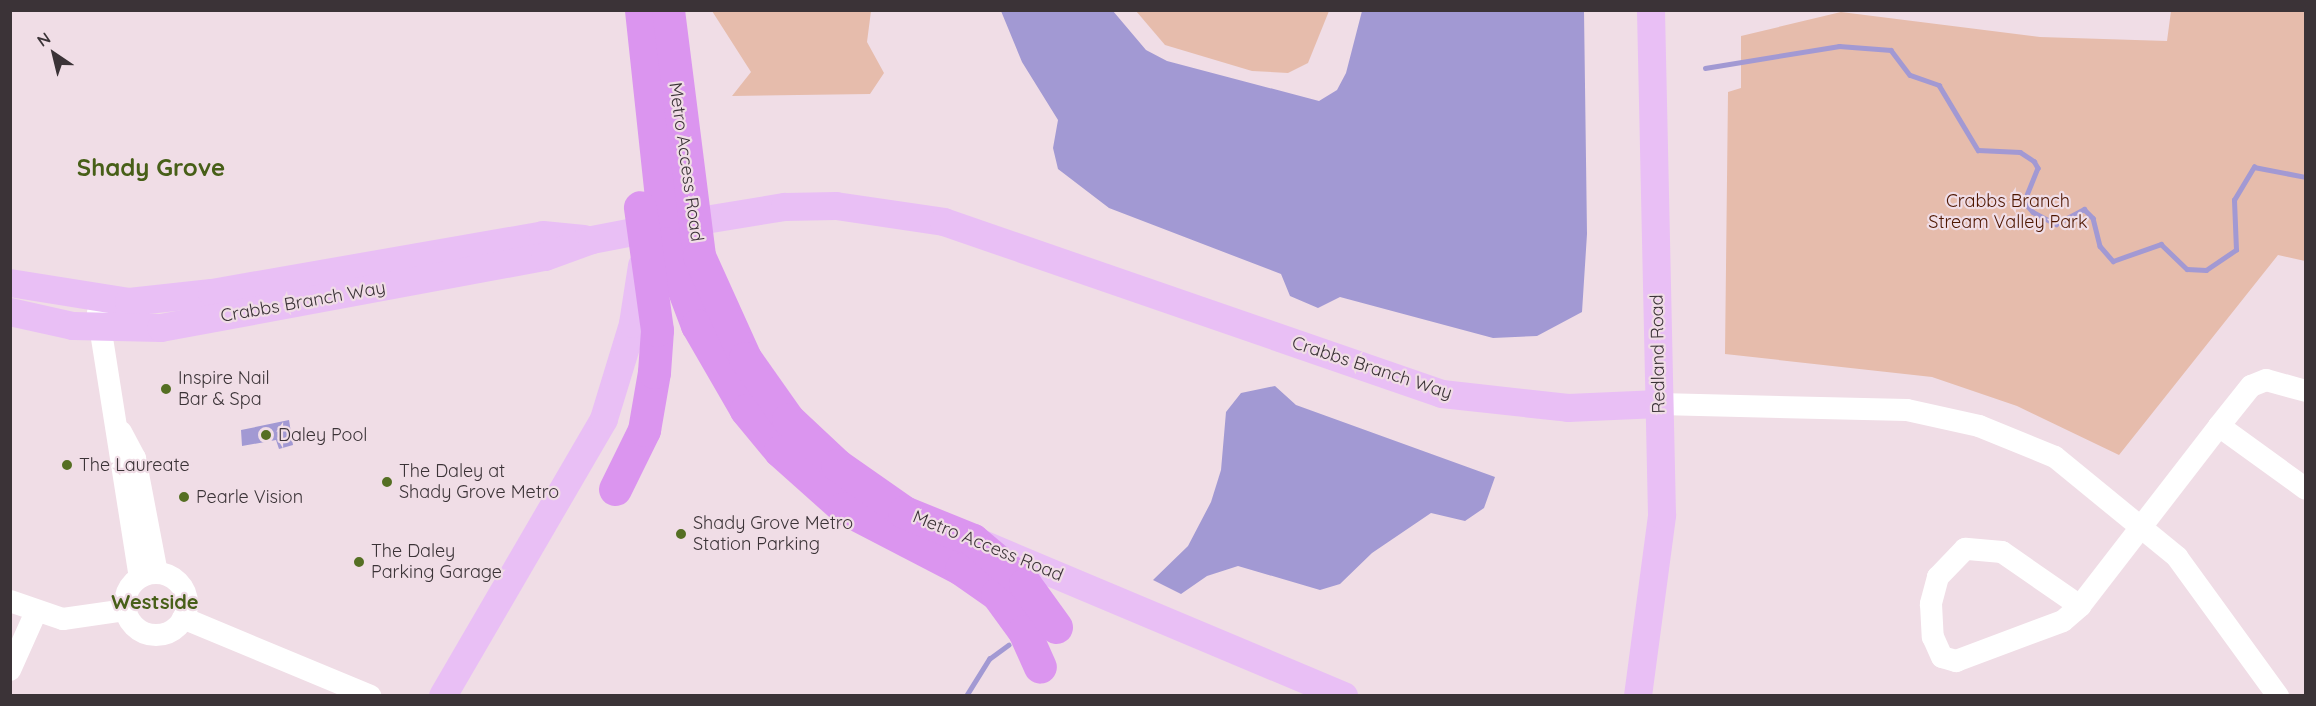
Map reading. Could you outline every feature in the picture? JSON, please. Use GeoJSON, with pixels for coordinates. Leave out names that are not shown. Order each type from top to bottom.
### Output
{"type":"FeatureCollection","features":[{"type":"Feature","properties":{"kind":"highway"},"geometry":{"type":"LineString","coordinates":[[615,489],[635,454],[652,398],[657,330],[644,246],[625,10]]}},
{"type":"Feature","properties":{"kind":"highway"},"geometry":{"type":"LineString","coordinates":[[641,10],[666,243],[697,325],[746,410],[780,450],[844,508],[961,569],[997,594],[1024,631],[1041,667]]}},
{"type":"Feature","properties":{"kind":"highway","name":"Metro Access Road"},"geometry":{"type":"LineString","coordinates":[[668,10],[699,256],[745,358],[788,418],[837,465],[904,512],[973,540]]}},
{"type":"Feature","properties":{"kind":"highway"},"geometry":{"type":"LineString","coordinates":[[973,540],[1025,584],[1056,627]]}},
{"type":"Feature","properties":{"kind":"main road","name":"Redland Road"},"geometry":{"type":"LineString","coordinates":[[1638,696],[1662,515],[1651,10]]}},
{"type":"Feature","properties":{"kind":"main road","name":"Crabbs Branch Way"},"geometry":{"type":"LineString","coordinates":[[10,312],[102,330],[172,326],[545,257],[592,240],[784,207],[900,212],[944,222],[1442,394],[1568,408],[1659,404]]}},
{"type":"Feature","properties":{"kind":"main road","name":"Crabbs Branch Way"},"geometry":{"type":"LineString","coordinates":[[10,283],[95,299],[129,302],[212,293],[543,235],[592,240]]}},
{"type":"Feature","properties":{"kind":"main road"},"geometry":{"type":"LineString","coordinates":[[443,696],[604,419],[633,324],[644,246]]}},
{"type":"Feature","properties":{"kind":"main road","name":"Metro Access Road"},"geometry":{"type":"LineString","coordinates":[[973,540],[1344,696]]}},
{"type":"Feature","properties":{"kind":"street"},"geometry":{"type":"LineString","coordinates":[[95,299],[121,430],[119,462],[149,575]]}},
{"type":"Feature","properties":{"kind":"street"},"geometry":{"type":"LineString","coordinates":[[2080,606],[2002,552],[1965,549],[1938,577],[1930,604],[1934,637],[1942,657],[1956,661],[2063,621],[2080,606],[2144,526],[2251,386],[2266,380],[2306,392]]}},
{"type":"Feature","properties":{"kind":"street","name":"Crabbs Branch Way"},"geometry":{"type":"LineString","coordinates":[[1659,404],[1821,404],[1907,410],[1979,426],[2055,457],[2144,526],[2205,591],[2278,696]]}},
{"type":"Feature","properties":{"kind":"street"},"geometry":{"type":"LineString","coordinates":[[2219,426],[2306,489]]}},
{"type":"Feature","properties":{"kind":"street"},"geometry":{"type":"LineString","coordinates":[[149,575],[180,585],[186,601],[183,618],[172,630],[156,634],[134,625],[126,610],[127,592],[149,575]]}},
{"type":"Feature","properties":{"kind":"street"},"geometry":{"type":"LineString","coordinates":[[10,601],[36,612],[74,620],[126,610]]}},
{"type":"Feature","properties":{"kind":"street"},"geometry":{"type":"LineString","coordinates":[[10,670],[36,612]]}},
{"type":"Feature","properties":{"kind":"street"},"geometry":{"type":"LineString","coordinates":[[183,618],[369,696]]}},
{"type":"Feature","properties":{"kind":"green space"},"geometry":{"type":"Polygon","coordinates":[[[712,11],[871,11],[867,42],[884,73],[870,94],[732,96],[751,72],[712,11]]]}},
{"type":"Feature","properties":{"kind":"green space"},"geometry":{"type":"Polygon","coordinates":[[[1136,11],[1329,11],[1308,63],[1288,73],[1252,71],[1165,45],[1136,11]]]}},
{"type":"Feature","properties":{"kind":"green space","name":"Crabbs Branch Stream Valley Park"},"geometry":{"type":"Polygon","coordinates":[[[2171,11],[2305,11],[2305,261],[2278,255],[2119,455],[2017,406],[1932,377],[1725,354],[1728,92],[1741,88],[1741,36],[1841,12],[2040,37],[2167,41],[2171,11]]]}},
{"type":"Feature","properties":{"kind":"shaded area"},"geometry":{"type":"Polygon","coordinates":[[[1001,11],[1113,11],[1146,50],[1167,61],[1319,101],[1337,90],[1346,73],[1362,11],[1584,11],[1587,234],[1582,312],[1537,336],[1493,338],[1340,297],[1318,308],[1290,296],[1281,274],[1109,208],[1058,169],[1053,148],[1058,120],[1022,62],[1001,11]]]}},
{"type":"Feature","properties":{"kind":"shaded area"},"geometry":{"type":"Polygon","coordinates":[[[1275,386],[1296,405],[1495,477],[1484,508],[1465,521],[1431,513],[1372,553],[1340,584],[1320,590],[1238,566],[1207,576],[1181,594],[1153,580],[1188,546],[1211,502],[1221,470],[1226,412],[1241,393],[1275,386]]]}},
{"type":"Feature","properties":{"kind":"shaded area","name":"Daley Pool"},"geometry":{"type":"Polygon","coordinates":[[[289,420],[293,445],[279,449],[276,440],[242,446],[241,430],[289,420]]]}},
{"type":"Feature","properties":{"kind":"waterway"},"geometry":{"type":"LineString","coordinates":[[1705,68],[1839,46],[1891,50],[1910,75],[1939,85],[1978,150],[2020,152],[2034,161],[2038,168],[2024,202],[2033,212],[2056,224],[2084,209],[2093,218],[2100,246],[2113,261],[2161,244],[2187,269],[2206,270],[2236,250],[2234,200],[2254,167],[2306,177]]}},
{"type":"Feature","properties":{"kind":"waterway"},"geometry":{"type":"LineString","coordinates":[[966,696],[989,659],[1008,645]]}},
{"type":"Feature","properties":{"kind":"place","name":"Inspire Nail Bar & Spa"},"geometry":{"type":"Point","coordinates":[166,389]}},
{"type":"Feature","properties":{"kind":"place","name":"Daley Pool"},"geometry":{"type":"Point","coordinates":[266,435]}},
{"type":"Feature","properties":{"kind":"place","name":"The Laureate"},"geometry":{"type":"Point","coordinates":[67,465]}},
{"type":"Feature","properties":{"kind":"place","name":"The Daley at Shady Grove Metro"},"geometry":{"type":"Point","coordinates":[387,482]}},
{"type":"Feature","properties":{"kind":"place","name":"Pearle Vision"},"geometry":{"type":"Point","coordinates":[184,497]}},
{"type":"Feature","properties":{"kind":"place","name":"Shady Grove Metro Station Parking"},"geometry":{"type":"Point","coordinates":[681,534]}},
{"type":"Feature","properties":{"kind":"place","name":"The Daley Parking Garage"},"geometry":{"type":"Point","coordinates":[359,562]}},
{"type":"Feature","properties":{"kind":"district","name":"Shady Grove"},"geometry":{"type":"Point","coordinates":[151,168]}},
{"type":"Feature","properties":{"kind":"district","name":"Westside"},"geometry":{"type":"Point","coordinates":[155,601]}}]}
